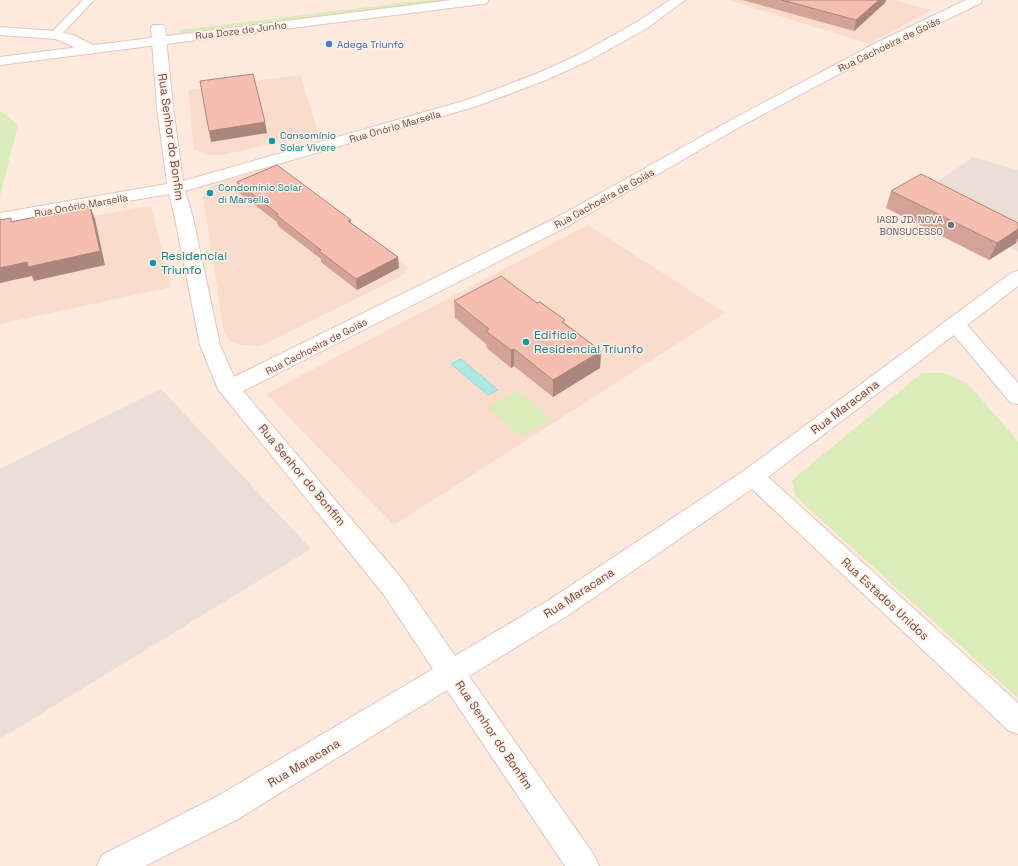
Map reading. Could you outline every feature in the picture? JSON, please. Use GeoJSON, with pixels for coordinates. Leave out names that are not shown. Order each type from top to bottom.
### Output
{"type":"FeatureCollection","features":[{"type":"Feature","properties":{"kind":"street","name":"Rua Doze de Junho"},"geometry":{"type":"LineString","coordinates":[[191,24],[392,0]]}},
{"type":"Feature","properties":{"kind":"street","name":"Rua Doze de Junho"},"geometry":{"type":"LineString","coordinates":[[0,61],[90,42],[158,31],[474,0]]}},
{"type":"Feature","properties":{"kind":"street","name":"Rua Cachoeira de Goiás"},"geometry":{"type":"LineString","coordinates":[[229,389],[562,222],[738,122],[881,46],[976,0]]}},
{"type":"Feature","properties":{"kind":"street","name":"Rua Onório Marsella"},"geometry":{"type":"LineString","coordinates":[[0,218],[176,188],[472,103],[541,77],[585,57],[642,25],[678,1]]}},
{"type":"Feature","properties":{"kind":"street"},"geometry":{"type":"LineString","coordinates":[[0,31],[62,37],[90,42]]}},
{"type":"Feature","properties":{"kind":"street","name":"Rua Senhor do Bonfim"},"geometry":{"type":"LineString","coordinates":[[158,31],[165,107],[176,188],[184,218],[210,345],[229,389],[273,440],[393,587],[583,866]]}},
{"type":"Feature","properties":{"kind":"street"},"geometry":{"type":"LineString","coordinates":[[15,45],[62,37]]}},
{"type":"Feature","properties":{"kind":"street","name":"Rua Maracana"},"geometry":{"type":"LineString","coordinates":[[113,866],[227,808],[558,608],[753,476],[1018,277]]}},
{"type":"Feature","properties":{"kind":"street"},"geometry":{"type":"LineString","coordinates":[[955,324],[1018,396]]}},
{"type":"Feature","properties":{"kind":"street","name":"Rua Estados Unidos"},"geometry":{"type":"LineString","coordinates":[[753,476],[1018,721]]}},
{"type":"Feature","properties":{"kind":"lane"},"geometry":{"type":"LineString","coordinates":[[62,37],[89,0]]}},
{"type":"Feature","properties":{"kind":"shaded area"},"geometry":{"type":"Polygon","coordinates":[[[728,0],[893,0],[932,10],[869,44],[728,0]]]}},
{"type":"Feature","properties":{"kind":"shaded area"},"geometry":{"type":"Polygon","coordinates":[[[300,75],[318,132],[224,155],[207,155],[194,149],[188,90],[300,75]]]}},
{"type":"Feature","properties":{"kind":"shaded area"},"geometry":{"type":"Polygon","coordinates":[[[973,157],[1018,170],[1018,252],[917,196],[973,157]]]}},
{"type":"Feature","properties":{"kind":"shaded area"},"geometry":{"type":"Polygon","coordinates":[[[273,167],[407,267],[405,273],[398,278],[260,346],[240,345],[230,341],[224,333],[203,197],[209,189],[219,182],[273,167]]]}},
{"type":"Feature","properties":{"kind":"shaded area"},"geometry":{"type":"Polygon","coordinates":[[[151,206],[171,287],[0,324],[0,232],[151,206]]]}},
{"type":"Feature","properties":{"kind":"shaded area"},"geometry":{"type":"Polygon","coordinates":[[[588,225],[725,313],[394,525],[266,394],[588,225]]]}},
{"type":"Feature","properties":{"kind":"shaded area"},"geometry":{"type":"Polygon","coordinates":[[[161,389],[311,549],[0,739],[0,469],[161,389]]]}},
{"type":"Feature","properties":{"kind":"green space"},"geometry":{"type":"Polygon","coordinates":[[[426,0],[449,0],[180,33],[180,30],[426,0]]]}},
{"type":"Feature","properties":{"kind":"green space"},"geometry":{"type":"Polygon","coordinates":[[[1,111],[18,125],[0,196],[0,112],[1,111]]]}},
{"type":"Feature","properties":{"kind":"green space"},"geometry":{"type":"Polygon","coordinates":[[[922,373],[945,373],[968,384],[1018,441],[1018,698],[795,496],[792,480],[922,373]]]}},
{"type":"Feature","properties":{"kind":"green space"},"geometry":{"type":"Polygon","coordinates":[[[517,390],[551,418],[521,437],[487,408],[517,390]]]}},
{"type":"Feature","properties":{"kind":"water"},"geometry":{"type":"Polygon","coordinates":[[[461,359],[498,390],[488,395],[451,364],[461,359]]]}},
{"type":"Feature","properties":{"kind":"building"},"geometry":{"type":"Polygon","coordinates":[[[782,0],[879,0],[856,20],[782,0]]]}},
{"type":"Feature","properties":{"kind":"building"},"geometry":{"type":"Polygon","coordinates":[[[253,74],[265,122],[209,131],[200,81],[253,74]]]}},
{"type":"Feature","properties":{"kind":"building"},"geometry":{"type":"Polygon","coordinates":[[[277,165],[351,220],[348,221],[398,257],[356,279],[319,251],[321,250],[237,182],[277,165]]]}},
{"type":"Feature","properties":{"kind":"building"},"geometry":{"type":"Polygon","coordinates":[[[921,174],[1018,223],[1018,229],[997,243],[891,191],[921,174]]]}},
{"type":"Feature","properties":{"kind":"building"},"geometry":{"type":"Polygon","coordinates":[[[90,206],[100,251],[28,267],[27,262],[0,268],[0,220],[11,218],[11,222],[90,206]]]}},
{"type":"Feature","properties":{"kind":"building","name":"Edifício Residencial Triunfo"},"geometry":{"type":"Polygon","coordinates":[[[501,276],[537,303],[540,302],[565,320],[562,322],[601,351],[553,380],[514,349],[511,350],[486,331],[489,329],[454,301],[501,276]]]}},
{"type":"Feature","properties":{"kind":"place","name":"Adega Triunfo"},"geometry":{"type":"Point","coordinates":[329,44]}},
{"type":"Feature","properties":{"kind":"place","name":"Consomínio Solar Vivere"},"geometry":{"type":"Point","coordinates":[272,141]}},
{"type":"Feature","properties":{"kind":"place","name":"Condomínio Solar di Marsella"},"geometry":{"type":"Point","coordinates":[210,193]}},
{"type":"Feature","properties":{"kind":"place","name":"IASD JD. NOVA BONSUCESSO"},"geometry":{"type":"Point","coordinates":[951,225]}},
{"type":"Feature","properties":{"kind":"place","name":"Residencial Triunfo"},"geometry":{"type":"Point","coordinates":[153,263]}},
{"type":"Feature","properties":{"kind":"place","name":"Edifício Residencial Triunfo"},"geometry":{"type":"Point","coordinates":[526,342]}}]}
